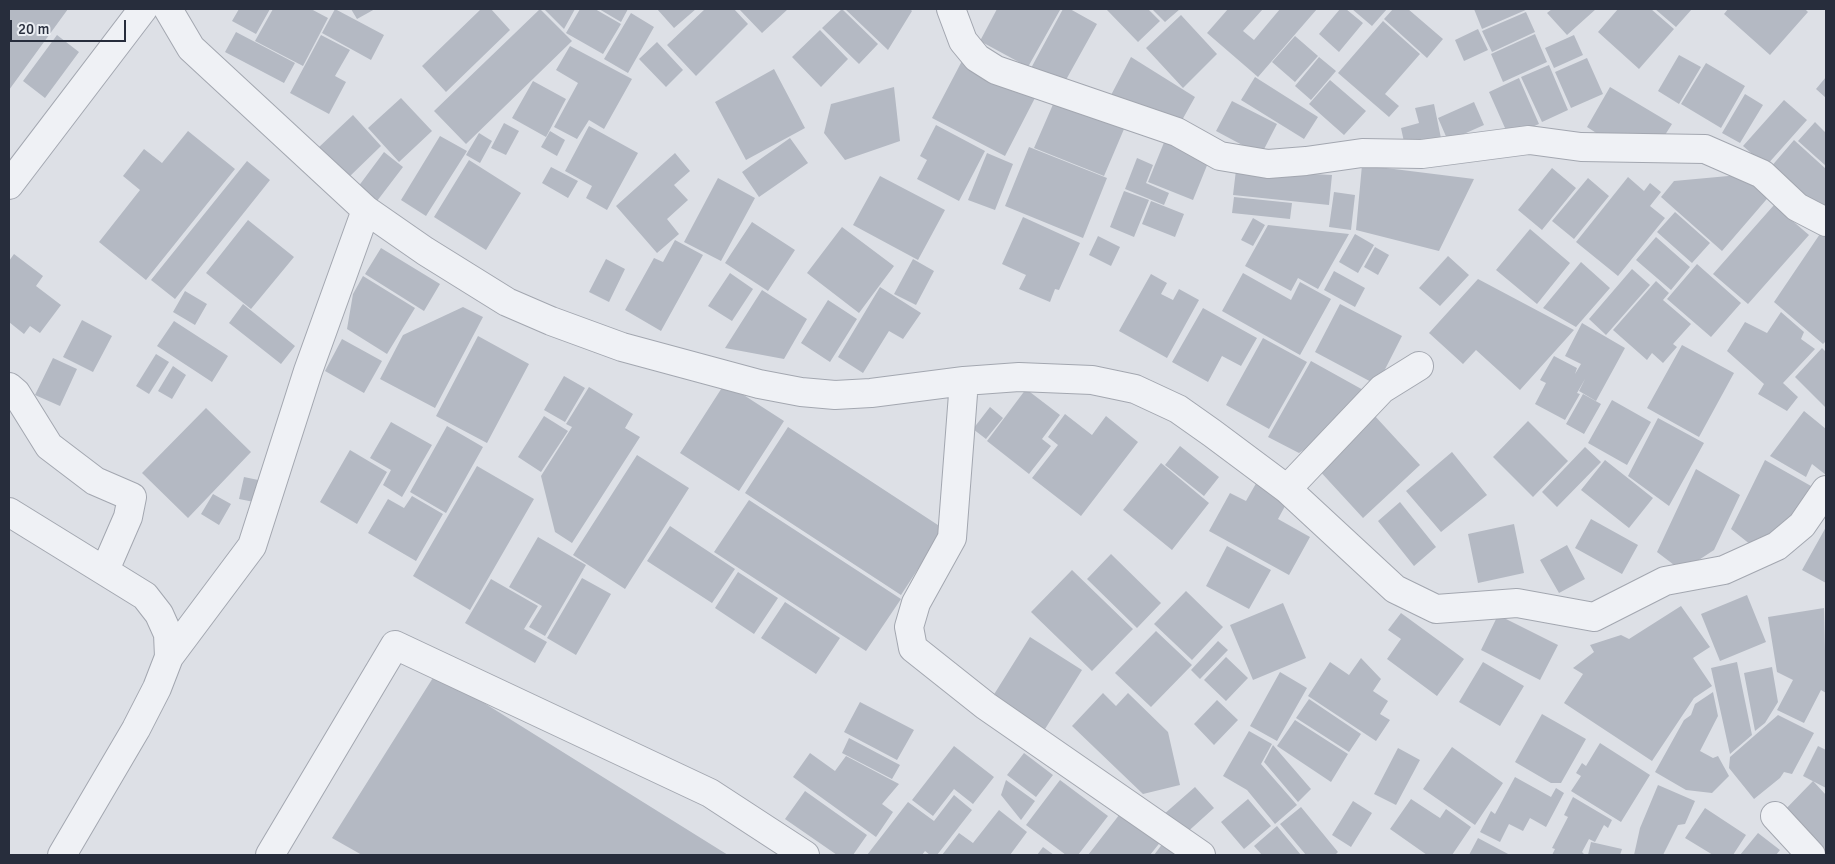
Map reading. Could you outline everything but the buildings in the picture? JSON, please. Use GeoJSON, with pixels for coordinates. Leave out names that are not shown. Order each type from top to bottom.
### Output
{"type":"FeatureCollection","features":[{"type":"Feature","properties":{"kind":"street"},"geometry":{"type":"LineString","coordinates":[[9,185],[143,9]]}},
{"type":"Feature","properties":{"kind":"street"},"geometry":{"type":"LineString","coordinates":[[951,9],[963,41],[977,58],[996,70],[1177,132],[1220,156],[1268,164],[1362,153],[1422,154],[1529,140],[1581,147],[1705,149],[1762,174],[1797,207],[1826,222]]}},
{"type":"Feature","properties":{"kind":"street"},"geometry":{"type":"LineString","coordinates":[[175,14],[191,48],[366,210],[425,252],[507,302],[551,322],[684,366],[801,392],[834,395],[927,387],[964,381],[1059,377],[1092,380],[1135,389],[1178,408],[1287,489],[1396,589],[1436,609],[1517,603],[1594,617],[1664,581],[1724,570],[1777,546],[1802,525],[1826,490]]}},
{"type":"Feature","properties":{"kind":"street"},"geometry":{"type":"LineString","coordinates":[[62,855],[136,729],[158,688],[169,657],[252,546],[308,372],[366,210]]}},
{"type":"Feature","properties":{"kind":"street"},"geometry":{"type":"LineString","coordinates":[[1287,489],[1382,389],[1419,366]]}},
{"type":"Feature","properties":{"kind":"street"},"geometry":{"type":"LineString","coordinates":[[964,381],[952,538],[916,602],[908,627],[913,648],[986,706],[1201,855]]}},
{"type":"Feature","properties":{"kind":"street"},"geometry":{"type":"LineString","coordinates":[[9,387],[16,393],[49,446],[95,482],[132,497],[128,517],[105,570]]}},
{"type":"Feature","properties":{"kind":"street"},"geometry":{"type":"LineString","coordinates":[[9,512],[145,596],[159,614],[168,634],[169,657]]}},
{"type":"Feature","properties":{"kind":"street"},"geometry":{"type":"LineString","coordinates":[[270,855],[395,645],[710,793],[805,855]]}},
{"type":"Feature","properties":{"kind":"street"},"geometry":{"type":"LineString","coordinates":[[1775,816],[1811,855]]}}]}
